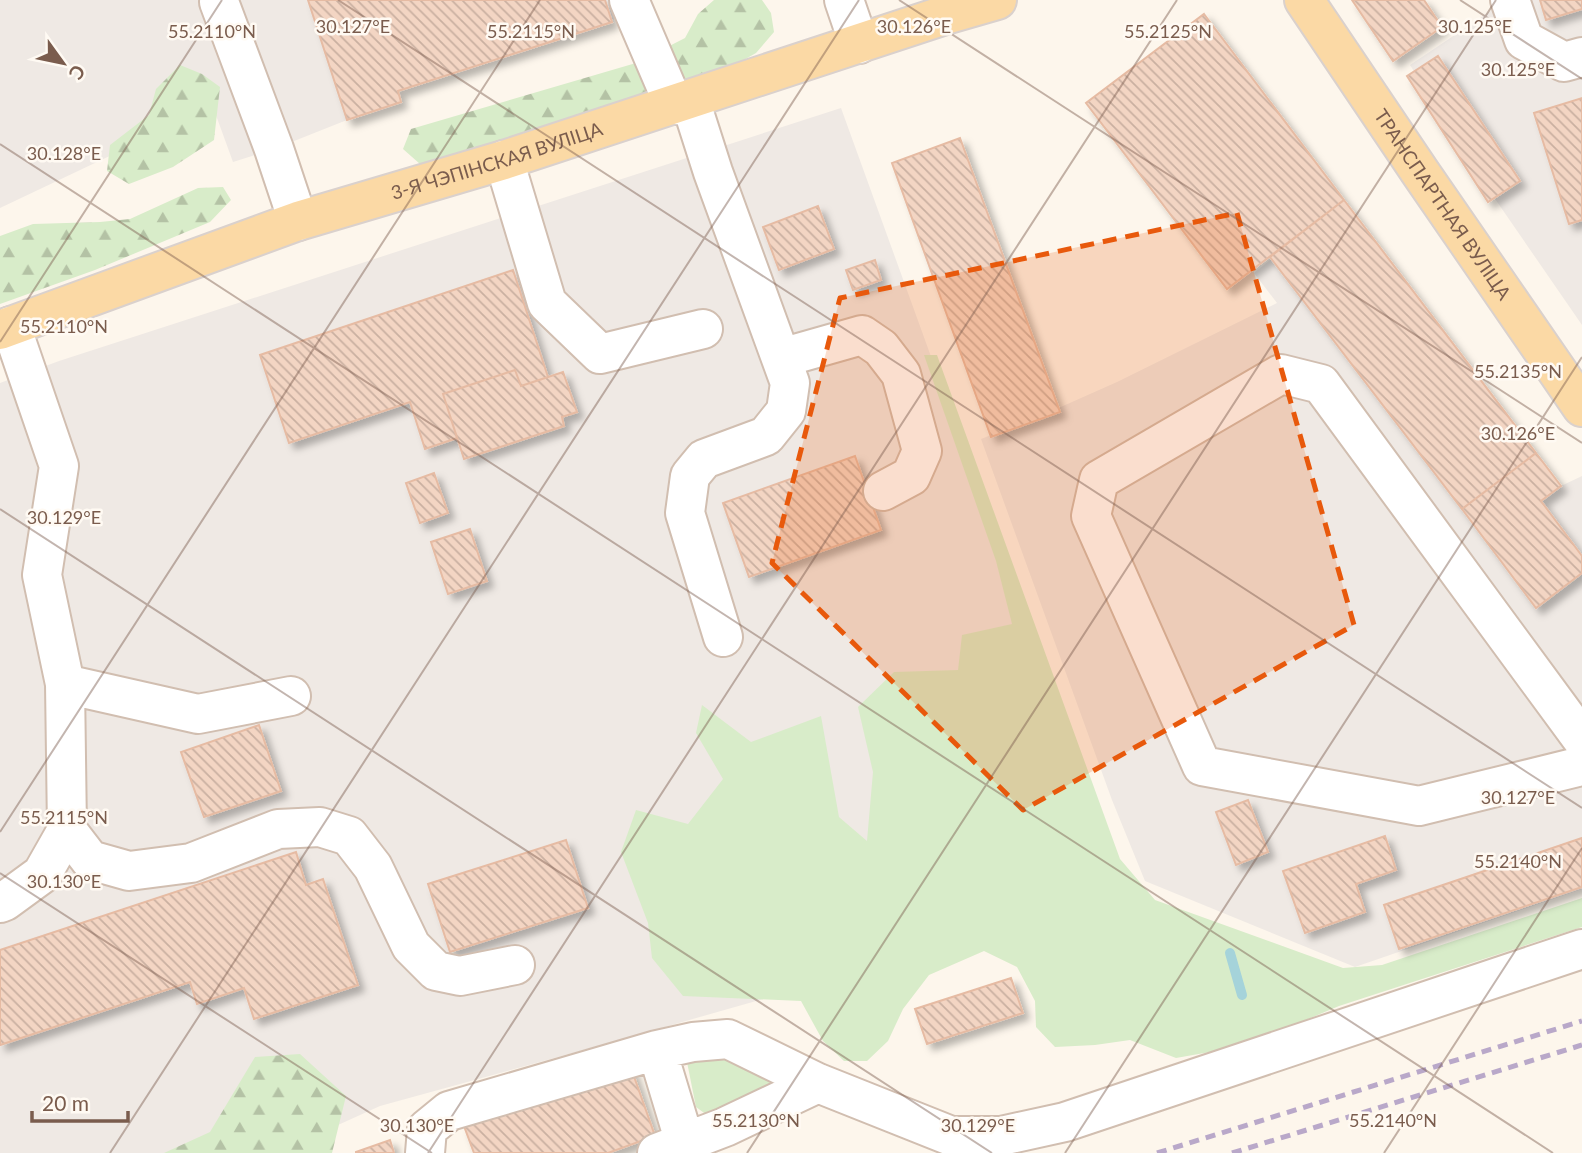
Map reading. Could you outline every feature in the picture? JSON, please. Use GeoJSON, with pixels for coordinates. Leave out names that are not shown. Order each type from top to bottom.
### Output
{"type":"FeatureCollection","features":[{"type":"Feature","properties":{"kind":"main road","name":"ТРАНСПАРТНАЯ ВУЛІЦА"},"geometry":{"type":"LineString","coordinates":[[1304,0],[1582,407]]}},
{"type":"Feature","properties":{"kind":"main road","name":"3-Я ЧЭПІНСКАЯ ВУЛІЦА"},"geometry":{"type":"LineString","coordinates":[[6,328],[298,221],[504,160],[987,1]]}},
{"type":"Feature","properties":{"kind":"lane"},"geometry":{"type":"LineString","coordinates":[[629,0],[682,102],[713,172],[790,383],[786,411],[766,436],[704,459],[690,476],[685,513],[723,637]]}},
{"type":"Feature","properties":{"kind":"lane"},"geometry":{"type":"LineString","coordinates":[[844,0],[859,44]]}},
{"type":"Feature","properties":{"kind":"lane"},"geometry":{"type":"LineString","coordinates":[[1510,0],[1524,40],[1564,62],[1582,57]]}},
{"type":"Feature","properties":{"kind":"lane"},"geometry":{"type":"LineString","coordinates":[[219,2],[298,221]]}},
{"type":"Feature","properties":{"kind":"lane"},"geometry":{"type":"LineString","coordinates":[[504,160],[547,303],[600,354],[703,329]]}},
{"type":"Feature","properties":{"kind":"lane"},"geometry":{"type":"LineString","coordinates":[[0,903],[42,874],[67,830],[65,684],[42,575],[60,466],[6,328]]}},
{"type":"Feature","properties":{"kind":"lane"},"geometry":{"type":"LineString","coordinates":[[781,358],[862,335],[881,348],[901,374],[922,451],[911,476],[883,491]]}},
{"type":"Feature","properties":{"kind":"lane"},"geometry":{"type":"LineString","coordinates":[[1582,739],[1321,384],[1281,374],[1099,480],[1091,516],[1202,766],[1419,806],[1582,766]]}},
{"type":"Feature","properties":{"kind":"lane"},"geometry":{"type":"LineString","coordinates":[[65,684],[198,714],[291,696]]}},
{"type":"Feature","properties":{"kind":"lane"},"geometry":{"type":"LineString","coordinates":[[67,830],[90,860],[129,871],[191,863],[278,829],[320,827],[349,836],[373,867],[411,946],[436,971],[460,976],[515,965]]}},
{"type":"Feature","properties":{"kind":"lane"},"geometry":{"type":"LineString","coordinates":[[425,1153],[427,1129],[449,1111],[657,1050],[693,1042],[729,1039],[818,1083],[951,1136],[1001,1136],[1065,1122],[1582,949]]}},
{"type":"Feature","properties":{"kind":"lane"},"geometry":{"type":"LineString","coordinates":[[657,1050],[671,1148],[818,1083]]}},
{"type":"Feature","properties":{"kind":"highlighted area"},"geometry":{"type":"Polygon","coordinates":[[[1237,213],[1354,625],[1023,810],[772,563],[840,298],[1237,213]]]}},
{"type":"Feature","properties":{"kind":"shaded area"},"geometry":{"type":"Polygon","coordinates":[[[0,0],[627,0],[612,22],[398,91],[401,102],[274,149],[233,162],[213,107],[0,208],[0,0]]]}},
{"type":"Feature","properties":{"kind":"shaded area"},"geometry":{"type":"Polygon","coordinates":[[[1495,0],[1582,0],[1582,325],[1493,196],[1410,65],[1498,6],[1495,0]]]}},
{"type":"Feature","properties":{"kind":"shaded area"},"geometry":{"type":"Polygon","coordinates":[[[841,108],[1126,895],[380,1106],[276,1153],[0,1153],[0,383],[59,361],[841,108]]]}},
{"type":"Feature","properties":{"kind":"shaded area"},"geometry":{"type":"Polygon","coordinates":[[[1344,200],[1561,486],[1582,476],[1582,889],[1355,967],[1145,881],[1112,800],[981,439],[1117,382],[1277,303],[1254,273],[1344,200]]]}},
{"type":"Feature","properties":{"kind":"green space"},"geometry":{"type":"Polygon","coordinates":[[[714,0],[762,0],[771,13],[774,32],[756,53],[712,78],[454,161],[420,164],[403,149],[411,129],[636,63],[685,38],[698,14],[714,0]]]}},
{"type":"Feature","properties":{"kind":"green space"},"geometry":{"type":"Polygon","coordinates":[[[180,65],[202,74],[220,87],[214,140],[173,167],[129,184],[107,171],[110,145],[149,115],[156,89],[180,65]]]}},
{"type":"Feature","properties":{"kind":"green space"},"geometry":{"type":"Polygon","coordinates":[[[223,187],[231,200],[210,222],[95,270],[0,304],[0,236],[33,224],[130,219],[198,188],[223,187]]]}},
{"type":"Feature","properties":{"kind":"green space"},"geometry":{"type":"Polygon","coordinates":[[[924,355],[937,355],[1120,859],[1155,900],[1343,968],[1382,965],[1582,898],[1582,927],[1339,1006],[1244,1046],[1176,1058],[1130,1040],[1055,1047],[1036,1027],[1035,1001],[1017,967],[984,951],[929,975],[903,1009],[888,1041],[867,1061],[844,1061],[823,1041],[801,1001],[683,996],[652,958],[648,923],[621,852],[636,810],[688,824],[723,779],[696,733],[702,705],[751,742],[821,716],[839,817],[867,841],[873,772],[858,707],[894,672],[958,670],[962,635],[1012,624],[996,561],[924,355]]]}},
{"type":"Feature","properties":{"kind":"green space"},"geometry":{"type":"Polygon","coordinates":[[[724,1052],[796,1084],[711,1118],[696,1107],[687,1062],[724,1052]]]}},
{"type":"Feature","properties":{"kind":"green space"},"geometry":{"type":"Polygon","coordinates":[[[300,1054],[346,1096],[332,1153],[164,1153],[210,1132],[255,1057],[300,1054]]]}},
{"type":"Feature","properties":{"kind":"building"},"geometry":{"type":"Polygon","coordinates":[[[308,0],[605,0],[612,22],[398,91],[401,102],[347,120],[308,0]]]}},
{"type":"Feature","properties":{"kind":"building"},"geometry":{"type":"Polygon","coordinates":[[[1352,0],[1424,0],[1442,27],[1393,61],[1352,0]]]}},
{"type":"Feature","properties":{"kind":"building"},"geometry":{"type":"Polygon","coordinates":[[[1540,0],[1582,0],[1582,9],[1546,20],[1540,0]]]}},
{"type":"Feature","properties":{"kind":"building"},"geometry":{"type":"Polygon","coordinates":[[[1204,14],[1344,200],[1227,289],[1086,103],[1204,14]]]}},
{"type":"Feature","properties":{"kind":"building"},"geometry":{"type":"Polygon","coordinates":[[[1438,56],[1520,181],[1488,202],[1407,76],[1438,56]]]}},
{"type":"Feature","properties":{"kind":"building"},"geometry":{"type":"Polygon","coordinates":[[[1582,98],[1582,220],[1569,224],[1534,113],[1582,98]]]}},
{"type":"Feature","properties":{"kind":"building"},"geometry":{"type":"Polygon","coordinates":[[[960,138],[1060,412],[991,437],[892,163],[960,138]]]}},
{"type":"Feature","properties":{"kind":"building"},"geometry":{"type":"Polygon","coordinates":[[[1344,200],[1536,453],[1462,509],[1270,257],[1344,200]]]}},
{"type":"Feature","properties":{"kind":"building"},"geometry":{"type":"Polygon","coordinates":[[[818,206],[834,249],[779,270],[763,227],[818,206]]]}},
{"type":"Feature","properties":{"kind":"building"},"geometry":{"type":"Polygon","coordinates":[[[875,260],[881,280],[853,290],[846,270],[875,260]]]}},
{"type":"Feature","properties":{"kind":"building"},"geometry":{"type":"Polygon","coordinates":[[[513,270],[548,377],[521,386],[515,370],[443,394],[457,438],[425,449],[410,402],[289,443],[260,355],[513,270]]]}},
{"type":"Feature","properties":{"kind":"building"},"geometry":{"type":"Polygon","coordinates":[[[515,370],[521,386],[563,372],[577,412],[562,417],[564,426],[464,459],[443,394],[515,370]]]}},
{"type":"Feature","properties":{"kind":"building"},"geometry":{"type":"Polygon","coordinates":[[[1536,453],[1561,486],[1541,501],[1582,556],[1582,573],[1536,608],[1462,509],[1536,453]]]}},
{"type":"Feature","properties":{"kind":"building"},"geometry":{"type":"Polygon","coordinates":[[[855,456],[881,530],[749,577],[723,503],[855,456]]]}},
{"type":"Feature","properties":{"kind":"building"},"geometry":{"type":"Polygon","coordinates":[[[434,473],[448,513],[420,523],[406,483],[434,473]]]}},
{"type":"Feature","properties":{"kind":"building"},"geometry":{"type":"Polygon","coordinates":[[[470,529],[487,581],[448,594],[431,542],[470,529]]]}},
{"type":"Feature","properties":{"kind":"building"},"geometry":{"type":"Polygon","coordinates":[[[259,725],[281,791],[204,817],[181,752],[259,725]]]}},
{"type":"Feature","properties":{"kind":"building"},"geometry":{"type":"Polygon","coordinates":[[[1248,800],[1268,852],[1236,865],[1216,812],[1248,800]]]}},
{"type":"Feature","properties":{"kind":"building"},"geometry":{"type":"Polygon","coordinates":[[[1385,836],[1396,870],[1356,884],[1365,912],[1305,933],[1283,871],[1385,836]]]}},
{"type":"Feature","properties":{"kind":"building"},"geometry":{"type":"Polygon","coordinates":[[[1582,838],[1582,887],[1399,949],[1384,905],[1582,838]]]}},
{"type":"Feature","properties":{"kind":"building"},"geometry":{"type":"Polygon","coordinates":[[[566,840],[588,908],[450,952],[428,884],[566,840]]]}},
{"type":"Feature","properties":{"kind":"building"},"geometry":{"type":"Polygon","coordinates":[[[296,852],[306,885],[323,879],[358,985],[254,1019],[244,988],[197,1004],[190,982],[0,1045],[0,950],[296,852]]]}},
{"type":"Feature","properties":{"kind":"building"},"geometry":{"type":"Polygon","coordinates":[[[1011,978],[1023,1013],[927,1044],[915,1009],[1011,978]]]}},
{"type":"Feature","properties":{"kind":"building"},"geometry":{"type":"Polygon","coordinates":[[[631,1068],[655,1136],[608,1153],[474,1153],[464,1126],[631,1068]]]}},
{"type":"Feature","properties":{"kind":"building"},"geometry":{"type":"Polygon","coordinates":[[[390,1140],[394,1153],[356,1153],[356,1152],[390,1140]]]}},
{"type":"Feature","properties":{"kind":"waterway"},"geometry":{"type":"LineString","coordinates":[[1230,953],[1242,995]]}},
{"type":"Feature","properties":{"kind":"railway"},"geometry":{"type":"LineString","coordinates":[[1157,1153],[1582,1021]]}},
{"type":"Feature","properties":{"kind":"railway"},"geometry":{"type":"LineString","coordinates":[[1232,1153],[1582,1045]]}}]}
